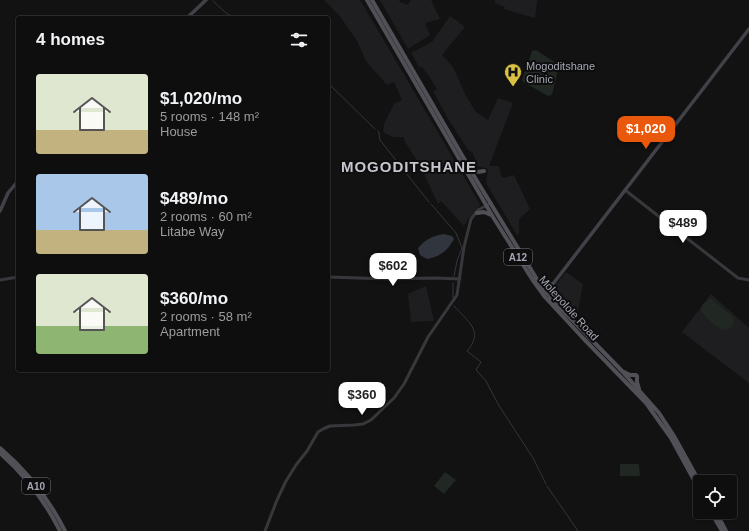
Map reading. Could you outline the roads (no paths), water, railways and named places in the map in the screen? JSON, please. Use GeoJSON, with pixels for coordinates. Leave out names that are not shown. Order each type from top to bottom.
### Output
{"type":"FeatureCollection","features":[{"type":"Feature","properties":{"kind":"main road"},"geometry":{"type":"LineString","coordinates":[[189,16],[206,0]]}},
{"type":"Feature","properties":{"kind":"main road","name":"Molepolole Road"},"geometry":{"type":"LineString","coordinates":[[367,0],[436,119],[489,205],[521,250],[544,293],[556,302],[640,391],[667,424],[696,475]]}},
{"type":"Feature","properties":{"kind":"main road","name":"Molepolole Road"},"geometry":{"type":"LineString","coordinates":[[372,0],[470,167],[489,205],[493,217],[523,267],[582,337],[646,403],[671,438],[693,478]]}},
{"type":"Feature","properties":{"kind":"main road"},"geometry":{"type":"LineString","coordinates":[[544,293],[553,284],[749,29]]}},
{"type":"Feature","properties":{"kind":"main road"},"geometry":{"type":"LineString","coordinates":[[398,53],[398,61]]}},
{"type":"Feature","properties":{"kind":"main road"},"geometry":{"type":"LineString","coordinates":[[435,108],[438,117],[436,119]]}},
{"type":"Feature","properties":{"kind":"main road"},"geometry":{"type":"LineString","coordinates":[[450,133],[451,127]]}},
{"type":"Feature","properties":{"kind":"main road"},"geometry":{"type":"LineString","coordinates":[[470,167],[477,172],[484,171]]}},
{"type":"Feature","properties":{"kind":"main road"},"geometry":{"type":"LineString","coordinates":[[0,210],[8,193],[16,183]]}},
{"type":"Feature","properties":{"kind":"main road"},"geometry":{"type":"LineString","coordinates":[[476,213],[486,212],[493,217]]}},
{"type":"Feature","properties":{"kind":"main road"},"geometry":{"type":"LineString","coordinates":[[538,281],[546,285],[553,284]]}},
{"type":"Feature","properties":{"kind":"main road"},"geometry":{"type":"LineString","coordinates":[[553,284],[553,296],[556,302]]}},
{"type":"Feature","properties":{"kind":"main road"},"geometry":{"type":"LineString","coordinates":[[622,371],[630,375],[636,375],[640,391]]}},
{"type":"Feature","properties":{"kind":"main road","name":"A10"},"geometry":{"type":"LineString","coordinates":[[0,448],[20,466],[34,483],[65,531]]}},
{"type":"Feature","properties":{"kind":"main road","name":"A10"},"geometry":{"type":"LineString","coordinates":[[0,453],[17,469],[36,492],[53,517],[60,531]]}},
{"type":"Feature","properties":{"kind":"main road"},"geometry":{"type":"LineString","coordinates":[[714,519],[720,530]]}},
{"type":"Feature","properties":{"kind":"main road"},"geometry":{"type":"LineString","coordinates":[[720,519],[726,531]]}},
{"type":"Feature","properties":{"kind":"street"},"geometry":{"type":"LineString","coordinates":[[625,190],[738,278],[749,280]]}},
{"type":"Feature","properties":{"kind":"street"},"geometry":{"type":"LineString","coordinates":[[265,531],[286,481],[296,465],[308,451],[318,432],[323,428],[330,426],[358,424],[371,420],[400,390],[428,337],[457,295],[469,226],[476,213],[489,205]]}},
{"type":"Feature","properties":{"kind":"street"},"geometry":{"type":"LineString","coordinates":[[0,280],[16,277]]}},
{"type":"Feature","properties":{"kind":"street"},"geometry":{"type":"LineString","coordinates":[[330,277],[460,279]]}},
{"type":"Feature","properties":{"kind":"waterway"},"geometry":{"type":"LineString","coordinates":[[213,1],[231,16]]}},
{"type":"Feature","properties":{"kind":"waterway"},"geometry":{"type":"LineString","coordinates":[[330,85],[375,129]]}},
{"type":"Feature","properties":{"kind":"waterway"},"geometry":{"type":"LineString","coordinates":[[378,131],[380,140],[429,202]]}},
{"type":"Feature","properties":{"kind":"waterway"},"geometry":{"type":"LineString","coordinates":[[431,204],[456,233],[462,248],[457,261],[454,276]]}},
{"type":"Feature","properties":{"kind":"waterway"},"geometry":{"type":"LineString","coordinates":[[453,283],[453,298]]}},
{"type":"Feature","properties":{"kind":"waterway"},"geometry":{"type":"LineString","coordinates":[[454,306],[469,322],[474,332],[472,344],[467,351],[481,362],[476,370],[486,381],[498,404],[533,458],[546,484]]}},
{"type":"Feature","properties":{"kind":"waterway"},"geometry":{"type":"LineString","coordinates":[[547,486],[578,531]]}},
{"type":"Feature","properties":{"kind":"place","name":"Mogoditshane Clinic"},"geometry":{"type":"Point","coordinates":[513,87]}},
{"type":"Feature","properties":{"kind":"district","name":"MOGODITSHANE"},"geometry":{"type":"Point","coordinates":[409,167]}}]}
